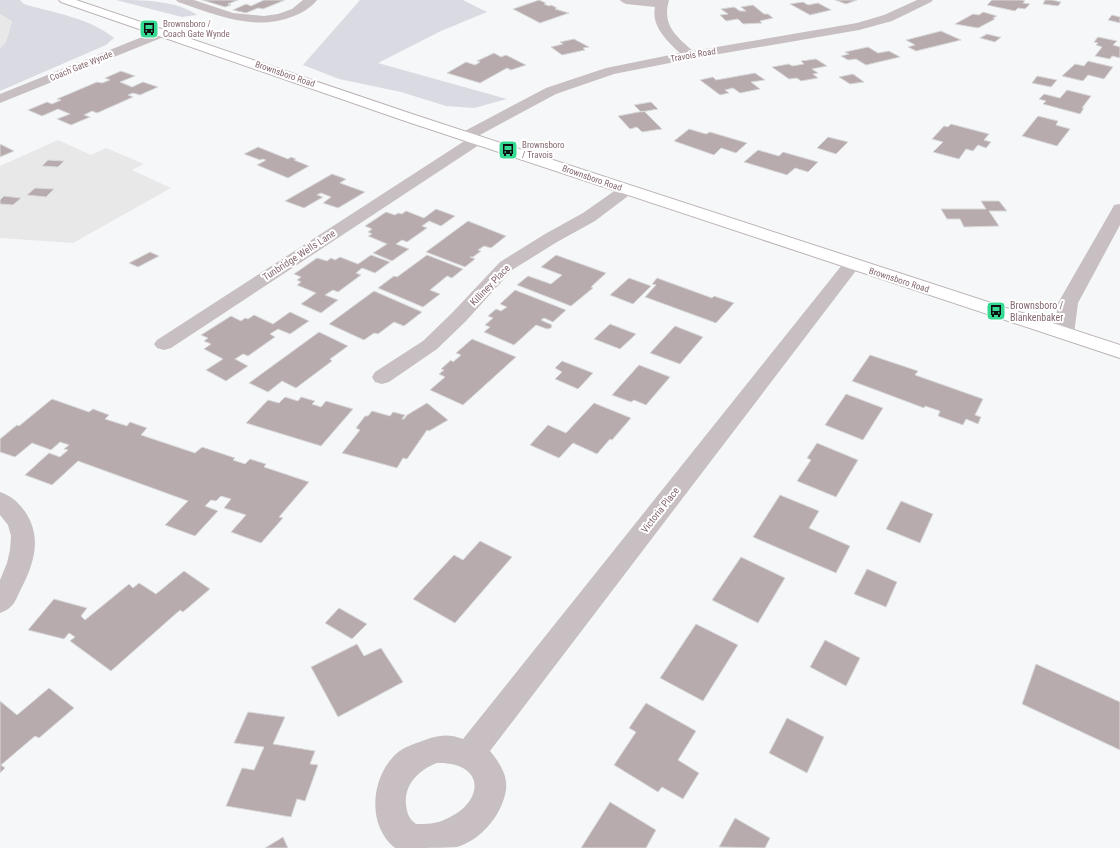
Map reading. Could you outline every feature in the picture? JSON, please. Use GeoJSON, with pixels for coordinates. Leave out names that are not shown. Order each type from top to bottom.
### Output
{"type":"FeatureCollection","features":[{"type":"Feature","properties":{"kind":"main road","name":"Brownsboro Road"},"geometry":{"type":"LineString","coordinates":[[65,0],[626,190],[1120,352]]}},
{"type":"Feature","properties":{"kind":"street"},"geometry":{"type":"LineString","coordinates":[[182,0],[241,19],[253,21],[280,18],[292,14],[302,9],[311,0]]}},
{"type":"Feature","properties":{"kind":"street"},"geometry":{"type":"LineString","coordinates":[[626,0],[663,2],[660,10],[663,28],[675,42],[690,55]]}},
{"type":"Feature","properties":{"kind":"street","name":"Travois Road"},"geometry":{"type":"LineString","coordinates":[[471,138],[530,101],[573,83],[611,71],[690,55],[859,26],[888,18],[928,0]]}},
{"type":"Feature","properties":{"kind":"street","name":"Coach Gate Wynde"},"geometry":{"type":"LineString","coordinates":[[0,99],[162,33]]}},
{"type":"Feature","properties":{"kind":"street","name":"Tunbridge Wells Lane"},"geometry":{"type":"LineString","coordinates":[[164,344],[434,166],[471,138]]}},
{"type":"Feature","properties":{"kind":"street","name":"Tunbridge Wells Lane"},"geometry":{"type":"LineString","coordinates":[[434,166],[465,161],[494,145]]}},
{"type":"Feature","properties":{"kind":"street","name":"Killiney Place"},"geometry":{"type":"LineString","coordinates":[[382,377],[430,345],[459,318],[482,290],[506,266],[551,238],[590,217],[626,190]]}},
{"type":"Feature","properties":{"kind":"street"},"geometry":{"type":"LineString","coordinates":[[1064,334],[1068,303],[1120,209]]}},
{"type":"Feature","properties":{"kind":"street","name":"Victoria Place"},"geometry":{"type":"LineString","coordinates":[[469,755],[852,264]]}},
{"type":"Feature","properties":{"kind":"street"},"geometry":{"type":"LineString","coordinates":[[0,500],[13,512],[19,522],[23,533],[24,546],[22,559],[17,573],[10,588],[0,602]]}},
{"type":"Feature","properties":{"kind":"shaded area"},"geometry":{"type":"Polygon","coordinates":[[[0,0],[20,0],[24,4],[83,21],[104,31],[114,38],[106,45],[0,91],[0,48],[6,42],[12,21],[0,14],[0,0]]]}},
{"type":"Feature","properties":{"kind":"shaded area"},"geometry":{"type":"Polygon","coordinates":[[[116,0],[148,1],[169,4],[179,6],[197,15],[182,17],[116,0]]]}},
{"type":"Feature","properties":{"kind":"shaded area"},"geometry":{"type":"Polygon","coordinates":[[[360,0],[463,0],[487,12],[441,31],[378,63],[507,99],[474,108],[446,106],[401,92],[339,79],[303,65],[360,0]]]}},
{"type":"Feature","properties":{"kind":"shaded area"},"geometry":{"type":"Polygon","coordinates":[[[0,14],[12,20],[6,42],[0,48],[0,14]]]}},
{"type":"Feature","properties":{"kind":"shaded area"},"geometry":{"type":"Polygon","coordinates":[[[58,140],[91,155],[106,148],[144,164],[132,170],[171,188],[73,243],[0,238],[0,166],[58,140]]]}},
{"type":"Feature","properties":{"kind":"building"},"geometry":{"type":"Polygon","coordinates":[[[202,0],[238,0],[228,4],[231,5],[225,7],[202,0]]]}},
{"type":"Feature","properties":{"kind":"building"},"geometry":{"type":"Polygon","coordinates":[[[264,0],[285,0],[263,9],[258,8],[246,13],[233,10],[246,4],[251,6],[264,0]]]}},
{"type":"Feature","properties":{"kind":"building"},"geometry":{"type":"Polygon","coordinates":[[[539,0],[546,3],[544,4],[557,8],[555,9],[569,13],[540,23],[513,9],[539,0]]]}},
{"type":"Feature","properties":{"kind":"building"},"geometry":{"type":"Polygon","coordinates":[[[835,0],[857,0],[846,4],[835,0]]]}},
{"type":"Feature","properties":{"kind":"building"},"geometry":{"type":"Polygon","coordinates":[[[992,0],[1022,0],[1025,1],[1023,3],[1030,4],[1025,9],[1018,8],[1015,11],[987,5],[992,0]]]}},
{"type":"Feature","properties":{"kind":"building"},"geometry":{"type":"Polygon","coordinates":[[[1045,0],[1061,2],[1058,6],[1043,4],[1045,0]]]}},
{"type":"Feature","properties":{"kind":"building"},"geometry":{"type":"Polygon","coordinates":[[[803,2],[808,5],[818,3],[831,10],[810,15],[790,4],[803,2]]]}},
{"type":"Feature","properties":{"kind":"building"},"geometry":{"type":"Polygon","coordinates":[[[753,5],[764,14],[768,14],[773,18],[760,21],[762,23],[743,24],[738,19],[726,21],[720,15],[728,14],[721,9],[734,7],[740,11],[746,11],[741,7],[753,5]]]}},
{"type":"Feature","properties":{"kind":"building"},"geometry":{"type":"Polygon","coordinates":[[[983,12],[997,16],[993,18],[995,19],[978,28],[955,24],[973,14],[979,15],[983,12]]]}},
{"type":"Feature","properties":{"kind":"building"},"geometry":{"type":"Polygon","coordinates":[[[1112,15],[1120,17],[1120,23],[1108,20],[1112,15]]]}},
{"type":"Feature","properties":{"kind":"building"},"geometry":{"type":"Polygon","coordinates":[[[941,31],[961,40],[916,51],[908,47],[915,45],[906,40],[941,31]]]}},
{"type":"Feature","properties":{"kind":"building"},"geometry":{"type":"Polygon","coordinates":[[[987,34],[1001,37],[995,42],[980,38],[987,34]]]}},
{"type":"Feature","properties":{"kind":"building"},"geometry":{"type":"Polygon","coordinates":[[[1098,37],[1117,41],[1113,45],[1120,47],[1120,58],[1112,56],[1110,59],[1095,56],[1102,47],[1096,45],[1098,43],[1094,42],[1098,37]]]}},
{"type":"Feature","properties":{"kind":"building"},"geometry":{"type":"Polygon","coordinates":[[[574,39],[589,47],[583,48],[585,50],[562,55],[551,47],[563,44],[560,42],[574,39]]]}},
{"type":"Feature","properties":{"kind":"building"},"geometry":{"type":"Polygon","coordinates":[[[868,47],[878,53],[889,51],[900,57],[866,65],[856,59],[848,60],[841,56],[849,54],[845,52],[868,47]]]}},
{"type":"Feature","properties":{"kind":"building"},"geometry":{"type":"Polygon","coordinates":[[[494,53],[501,57],[506,55],[526,65],[511,70],[507,68],[480,83],[447,73],[466,62],[475,65],[480,62],[477,61],[494,53]]]}},
{"type":"Feature","properties":{"kind":"building"},"geometry":{"type":"Polygon","coordinates":[[[816,59],[827,66],[812,69],[818,73],[813,74],[818,78],[801,81],[797,78],[789,79],[772,67],[789,64],[792,66],[804,64],[801,61],[816,59]]]}},
{"type":"Feature","properties":{"kind":"building"},"geometry":{"type":"Polygon","coordinates":[[[1088,61],[1113,67],[1104,79],[1088,75],[1083,81],[1062,76],[1075,64],[1084,66],[1088,61]]]}},
{"type":"Feature","properties":{"kind":"building"},"geometry":{"type":"Polygon","coordinates":[[[121,71],[135,76],[120,82],[132,87],[143,82],[158,87],[140,95],[133,93],[128,95],[133,97],[97,113],[92,111],[84,115],[90,117],[71,125],[57,119],[70,114],[58,109],[42,116],[28,110],[47,102],[52,104],[61,100],[57,99],[97,82],[102,83],[110,80],[105,78],[121,71]]]}},
{"type":"Feature","properties":{"kind":"building"},"geometry":{"type":"Polygon","coordinates":[[[755,73],[765,80],[751,82],[760,89],[740,93],[733,88],[725,90],[729,93],[720,95],[700,80],[713,77],[716,80],[755,73]]]}},
{"type":"Feature","properties":{"kind":"building"},"geometry":{"type":"Polygon","coordinates":[[[853,74],[864,82],[850,84],[839,77],[853,74]]]}},
{"type":"Feature","properties":{"kind":"building"},"geometry":{"type":"Polygon","coordinates":[[[1037,76],[1057,80],[1051,87],[1032,83],[1037,76]]]}},
{"type":"Feature","properties":{"kind":"building"},"geometry":{"type":"Polygon","coordinates":[[[1067,90],[1091,96],[1082,108],[1084,108],[1080,114],[1043,104],[1046,101],[1039,99],[1044,94],[1060,98],[1067,90]]]}},
{"type":"Feature","properties":{"kind":"building"},"geometry":{"type":"Polygon","coordinates":[[[651,102],[658,109],[641,112],[634,105],[651,102]]]}},
{"type":"Feature","properties":{"kind":"building"},"geometry":{"type":"Polygon","coordinates":[[[644,111],[662,129],[642,132],[637,127],[630,129],[618,116],[644,111]]]}},
{"type":"Feature","properties":{"kind":"building"},"geometry":{"type":"Polygon","coordinates":[[[1038,116],[1058,121],[1056,125],[1070,129],[1057,146],[1022,136],[1038,116]]]}},
{"type":"Feature","properties":{"kind":"building"},"geometry":{"type":"Polygon","coordinates":[[[951,124],[989,134],[984,140],[991,142],[986,148],[978,145],[973,151],[966,149],[959,159],[933,152],[943,142],[932,139],[944,126],[948,127],[951,124]]]}},
{"type":"Feature","properties":{"kind":"building"},"geometry":{"type":"Polygon","coordinates":[[[689,129],[706,134],[710,132],[747,143],[736,153],[721,148],[714,155],[674,141],[689,129]]]}},
{"type":"Feature","properties":{"kind":"building"},"geometry":{"type":"Polygon","coordinates":[[[828,137],[848,142],[836,154],[817,148],[828,137]]]}},
{"type":"Feature","properties":{"kind":"building"},"geometry":{"type":"Polygon","coordinates":[[[0,144],[14,151],[0,157],[0,144]]]}},
{"type":"Feature","properties":{"kind":"building"},"geometry":{"type":"Polygon","coordinates":[[[258,147],[288,159],[291,157],[296,159],[294,160],[309,166],[288,178],[257,165],[266,160],[260,160],[244,154],[258,147]]]}},
{"type":"Feature","properties":{"kind":"building"},"geometry":{"type":"Polygon","coordinates":[[[758,150],[779,156],[783,152],[818,162],[808,172],[795,168],[787,175],[744,162],[758,150]]]}},
{"type":"Feature","properties":{"kind":"building"},"geometry":{"type":"Polygon","coordinates":[[[48,160],[64,161],[58,167],[42,166],[48,160]]]}},
{"type":"Feature","properties":{"kind":"building"},"geometry":{"type":"Polygon","coordinates":[[[332,174],[346,179],[340,183],[365,192],[338,208],[323,203],[331,197],[321,193],[317,195],[323,197],[304,208],[285,201],[332,174]]]}},
{"type":"Feature","properties":{"kind":"building"},"geometry":{"type":"Polygon","coordinates":[[[35,188],[54,189],[46,197],[27,195],[35,188]]]}},
{"type":"Feature","properties":{"kind":"building"},"geometry":{"type":"Polygon","coordinates":[[[4,196],[21,198],[13,205],[0,204],[0,200],[4,196]]]}},
{"type":"Feature","properties":{"kind":"building"},"geometry":{"type":"Polygon","coordinates":[[[981,201],[999,201],[1007,211],[989,211],[999,226],[964,227],[960,219],[947,219],[941,209],[986,209],[981,201]]]}},
{"type":"Feature","properties":{"kind":"building"},"geometry":{"type":"Polygon","coordinates":[[[436,209],[455,216],[441,226],[429,221],[422,226],[427,228],[407,242],[402,240],[396,244],[409,249],[392,261],[373,253],[387,244],[368,236],[372,234],[368,232],[372,229],[365,226],[386,212],[395,215],[398,213],[402,214],[406,211],[424,218],[436,209]]]}},
{"type":"Feature","properties":{"kind":"building"},"geometry":{"type":"Polygon","coordinates":[[[468,221],[506,236],[491,248],[484,246],[478,250],[481,251],[473,257],[470,257],[475,259],[465,267],[426,252],[468,221]]]}},
{"type":"Feature","properties":{"kind":"building"},"geometry":{"type":"Polygon","coordinates":[[[150,252],[159,256],[138,267],[129,263],[150,252]]]}},
{"type":"Feature","properties":{"kind":"building"},"geometry":{"type":"Polygon","coordinates":[[[371,255],[390,262],[375,273],[362,268],[356,273],[361,275],[338,292],[333,290],[325,295],[338,300],[321,313],[301,304],[316,293],[297,285],[301,282],[297,280],[301,277],[294,274],[317,258],[327,261],[331,258],[335,260],[340,257],[358,264],[371,255]]]}},
{"type":"Feature","properties":{"kind":"building"},"geometry":{"type":"Polygon","coordinates":[[[427,255],[463,269],[452,278],[447,276],[430,290],[440,294],[423,307],[378,288],[394,276],[397,277],[427,255]]]}},
{"type":"Feature","properties":{"kind":"building"},"geometry":{"type":"Polygon","coordinates":[[[556,255],[606,273],[591,287],[593,288],[571,306],[517,285],[528,276],[551,284],[562,275],[541,267],[556,255]]]}},
{"type":"Feature","properties":{"kind":"building"},"geometry":{"type":"Polygon","coordinates":[[[629,278],[651,286],[633,304],[610,295],[629,278]]]}},
{"type":"Feature","properties":{"kind":"building"},"geometry":{"type":"Polygon","coordinates":[[[657,278],[712,298],[714,296],[734,303],[716,323],[645,297],[656,285],[652,284],[657,278]]]}},
{"type":"Feature","properties":{"kind":"building"},"geometry":{"type":"Polygon","coordinates":[[[515,290],[566,310],[553,322],[544,318],[541,320],[552,325],[551,328],[547,329],[536,325],[514,345],[484,332],[490,327],[485,325],[493,318],[488,316],[496,309],[501,311],[507,307],[500,304],[515,290]]]}},
{"type":"Feature","properties":{"kind":"building"},"geometry":{"type":"Polygon","coordinates":[[[374,291],[422,312],[404,326],[394,322],[378,334],[374,333],[364,340],[329,324],[374,291]]]}},
{"type":"Feature","properties":{"kind":"building"},"geometry":{"type":"Polygon","coordinates":[[[290,312],[309,321],[290,334],[278,329],[270,334],[275,337],[248,356],[243,354],[235,359],[248,366],[226,381],[206,370],[223,359],[204,349],[211,344],[204,341],[208,338],[201,335],[231,316],[241,321],[254,315],[273,324],[290,312]]]}},
{"type":"Feature","properties":{"kind":"building"},"geometry":{"type":"Polygon","coordinates":[[[610,324],[636,334],[620,349],[594,339],[610,324]]]}},
{"type":"Feature","properties":{"kind":"building"},"geometry":{"type":"Polygon","coordinates":[[[675,326],[703,337],[680,364],[650,353],[675,326]]]}},
{"type":"Feature","properties":{"kind":"building"},"geometry":{"type":"Polygon","coordinates":[[[319,332],[348,346],[330,359],[332,361],[296,388],[282,381],[268,392],[249,383],[319,332]]]}},
{"type":"Feature","properties":{"kind":"building"},"geometry":{"type":"Polygon","coordinates":[[[472,339],[516,357],[463,405],[430,390],[445,377],[439,374],[444,370],[441,369],[451,360],[453,362],[461,355],[456,353],[472,339]]]}},
{"type":"Feature","properties":{"kind":"building"},"geometry":{"type":"Polygon","coordinates":[[[870,355],[918,371],[915,375],[983,399],[975,415],[981,417],[978,424],[966,419],[963,425],[938,416],[940,411],[925,406],[924,408],[852,381],[870,355]]]}},
{"type":"Feature","properties":{"kind":"building"},"geometry":{"type":"Polygon","coordinates":[[[562,361],[593,373],[578,389],[555,379],[562,372],[555,368],[562,361]]]}},
{"type":"Feature","properties":{"kind":"building"},"geometry":{"type":"Polygon","coordinates":[[[639,365],[670,377],[646,405],[634,400],[631,402],[612,395],[639,365]]]}},
{"type":"Feature","properties":{"kind":"building"},"geometry":{"type":"Polygon","coordinates":[[[846,394],[883,408],[863,440],[825,425],[846,394]]]}},
{"type":"Feature","properties":{"kind":"building"},"geometry":{"type":"Polygon","coordinates":[[[285,397],[298,401],[301,397],[315,401],[312,404],[321,407],[326,401],[353,409],[321,446],[246,423],[268,400],[279,403],[285,397]]]}},
{"type":"Feature","properties":{"kind":"building"},"geometry":{"type":"Polygon","coordinates":[[[52,399],[89,412],[93,409],[109,415],[105,419],[127,426],[130,422],[147,428],[141,435],[195,453],[202,447],[235,458],[233,460],[245,464],[250,459],[266,464],[264,467],[309,482],[279,517],[283,518],[261,543],[231,532],[246,515],[224,508],[231,499],[221,496],[216,501],[211,500],[205,506],[218,511],[195,536],[165,525],[188,501],[78,461],[52,485],[25,475],[49,453],[60,457],[68,450],[64,449],[69,445],[60,442],[51,450],[32,443],[15,457],[0,452],[0,439],[17,425],[19,426],[52,399]]]}},
{"type":"Feature","properties":{"kind":"building"},"geometry":{"type":"Polygon","coordinates":[[[427,403],[448,420],[429,431],[427,430],[407,459],[403,458],[397,468],[342,453],[360,430],[356,428],[365,416],[368,416],[372,411],[390,416],[393,412],[405,415],[402,419],[404,419],[407,415],[427,403]]]}},
{"type":"Feature","properties":{"kind":"building"},"geometry":{"type":"Polygon","coordinates":[[[594,403],[631,418],[612,440],[610,439],[597,454],[573,443],[559,458],[530,445],[548,425],[566,433],[594,403]]]}},
{"type":"Feature","properties":{"kind":"building"},"geometry":{"type":"Polygon","coordinates":[[[817,443],[858,460],[836,497],[797,481],[811,460],[807,458],[817,443]]]}},
{"type":"Feature","properties":{"kind":"building"},"geometry":{"type":"Polygon","coordinates":[[[780,495],[819,511],[809,528],[850,546],[836,573],[753,537],[780,495]]]}},
{"type":"Feature","properties":{"kind":"building"},"geometry":{"type":"Polygon","coordinates":[[[901,501],[933,514],[920,543],[886,529],[901,501]]]}},
{"type":"Feature","properties":{"kind":"building"},"geometry":{"type":"Polygon","coordinates":[[[480,541],[512,557],[455,623],[413,599],[454,555],[463,560],[480,541]]]}},
{"type":"Feature","properties":{"kind":"building"},"geometry":{"type":"Polygon","coordinates":[[[741,557],[785,578],[758,623],[712,600],[741,557]]]}},
{"type":"Feature","properties":{"kind":"building"},"geometry":{"type":"Polygon","coordinates":[[[867,569],[897,582],[886,607],[854,594],[867,569]]]}},
{"type":"Feature","properties":{"kind":"building"},"geometry":{"type":"Polygon","coordinates":[[[184,571],[210,589],[183,612],[180,610],[111,671],[70,641],[75,637],[69,633],[64,639],[28,630],[54,599],[87,608],[81,616],[85,620],[129,584],[133,588],[139,583],[156,594],[184,571]]]}},
{"type":"Feature","properties":{"kind":"building"},"geometry":{"type":"Polygon","coordinates":[[[339,608],[367,624],[352,639],[325,623],[339,608]]]}},
{"type":"Feature","properties":{"kind":"building"},"geometry":{"type":"Polygon","coordinates":[[[696,624],[738,645],[703,701],[660,678],[696,624]]]}},
{"type":"Feature","properties":{"kind":"building"},"geometry":{"type":"Polygon","coordinates":[[[825,640],[860,658],[846,686],[810,667],[825,640]]]}},
{"type":"Feature","properties":{"kind":"building"},"geometry":{"type":"Polygon","coordinates":[[[357,644],[364,656],[381,648],[403,682],[338,717],[311,667],[357,644]]]}},
{"type":"Feature","properties":{"kind":"building"},"geometry":{"type":"Polygon","coordinates":[[[1036,664],[1120,702],[1120,750],[1022,704],[1036,664]]]}},
{"type":"Feature","properties":{"kind":"building"},"geometry":{"type":"Polygon","coordinates":[[[49,688],[74,708],[39,738],[35,736],[1,765],[5,768],[0,773],[0,701],[17,715],[49,688]]]}},
{"type":"Feature","properties":{"kind":"building"},"geometry":{"type":"Polygon","coordinates":[[[646,703],[696,731],[678,760],[699,773],[683,799],[662,787],[658,792],[614,765],[636,732],[629,728],[646,703]]]}},
{"type":"Feature","properties":{"kind":"building"},"geometry":{"type":"Polygon","coordinates":[[[248,712],[285,717],[273,744],[315,751],[310,764],[318,765],[305,801],[297,799],[291,817],[226,806],[242,768],[254,770],[264,747],[234,743],[248,712]]]}},
{"type":"Feature","properties":{"kind":"building"},"geometry":{"type":"Polygon","coordinates":[[[787,718],[824,737],[807,773],[769,753],[787,718]]]}},
{"type":"Feature","properties":{"kind":"building"},"geometry":{"type":"Polygon","coordinates":[[[610,802],[656,830],[646,848],[581,848],[610,802]]]}},
{"type":"Feature","properties":{"kind":"building"},"geometry":{"type":"Polygon","coordinates":[[[735,818],[770,838],[765,848],[719,847],[735,818]]]}},
{"type":"Feature","properties":{"kind":"building"},"geometry":{"type":"Polygon","coordinates":[[[283,837],[288,848],[265,848],[283,837]]]}},
{"type":"Feature","properties":{"kind":"place","name":"Brownsboro / Coach Gate Wynde"},"geometry":{"type":"Point","coordinates":[149,29]}},
{"type":"Feature","properties":{"kind":"place","name":"Brownsboro / Travois"},"geometry":{"type":"Point","coordinates":[508,150]}},
{"type":"Feature","properties":{"kind":"place","name":"Brownsboro / Blankenbaker"},"geometry":{"type":"Point","coordinates":[996,311]}}]}
